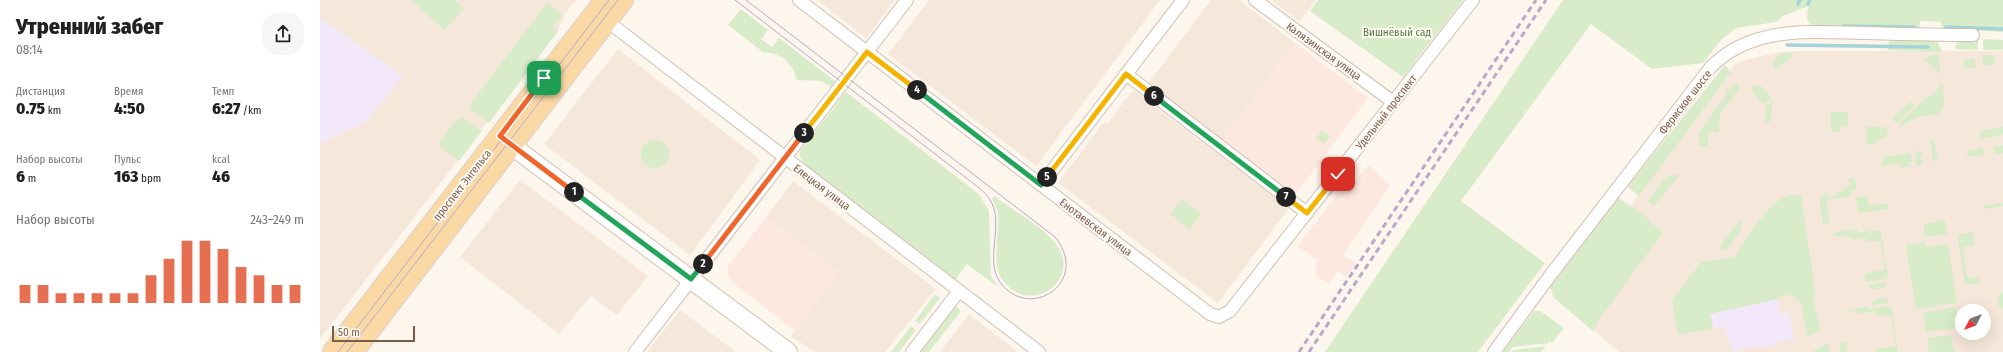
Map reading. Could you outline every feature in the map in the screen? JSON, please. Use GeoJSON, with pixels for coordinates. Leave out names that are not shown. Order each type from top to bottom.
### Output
{"type":"FeatureCollection","features":[{"type":"Feature","properties":{"kind":"main road","name":"проспект Энгельса"},"geometry":{"type":"LineString","coordinates":[[353,352],[506,141],[605,0]]}},
{"type":"Feature","properties":{"kind":"main road","name":"проспект Энгельса"},"geometry":{"type":"LineString","coordinates":[[333,352],[623,0]]}},
{"type":"Feature","properties":{"kind":"street","name":"Енотаевская улица"},"geometry":{"type":"LineString","coordinates":[[799,0],[1210,314],[1215,317],[1223,316]]}},
{"type":"Feature","properties":{"kind":"street"},"geometry":{"type":"LineString","coordinates":[[635,352],[907,0]]}},
{"type":"Feature","properties":{"kind":"street"},"geometry":{"type":"LineString","coordinates":[[1041,185],[1183,0]]}},
{"type":"Feature","properties":{"kind":"street","name":"Калязинская улица"},"geometry":{"type":"LineString","coordinates":[[1255,0],[1394,102]]}},
{"type":"Feature","properties":{"kind":"street","name":"Удельный проспект"},"geometry":{"type":"LineString","coordinates":[[1223,316],[1230,312],[1473,0]]}},
{"type":"Feature","properties":{"kind":"street","name":"Елецкая улица"},"geometry":{"type":"LineString","coordinates":[[607,21],[1039,352]]}},
{"type":"Feature","properties":{"kind":"street","name":"Фермское шоссе"},"geometry":{"type":"LineString","coordinates":[[1494,352],[1552,273],[1711,67],[1720,58],[1744,44],[1765,37],[1796,32],[1973,35]]}},
{"type":"Feature","properties":{"kind":"street"},"geometry":{"type":"LineString","coordinates":[[1126,74],[1307,213]]}},
{"type":"Feature","properties":{"kind":"street"},"geometry":{"type":"LineString","coordinates":[[506,141],[788,352]]}},
{"type":"Feature","properties":{"kind":"street"},"geometry":{"type":"LineString","coordinates":[[912,352],[959,291]]}},
{"type":"Feature","properties":{"kind":"shaded area"},"geometry":{"type":"Polygon","coordinates":[[[320,0],[576,0],[565,14],[558,31],[320,339],[320,0]]]}},
{"type":"Feature","properties":{"kind":"shaded area"},"geometry":{"type":"Polygon","coordinates":[[[817,0],[895,0],[866,38],[817,0]]]}},
{"type":"Feature","properties":{"kind":"shaded area"},"geometry":{"type":"Polygon","coordinates":[[[929,0],[1160,0],[1036,166],[888,54],[929,0]]]}},
{"type":"Feature","properties":{"kind":"shaded area"},"geometry":{"type":"Polygon","coordinates":[[[1211,0],[1239,0],[1295,43],[1221,141],[1147,85],[1211,0]]]}},
{"type":"Feature","properties":{"kind":"shaded area"},"geometry":{"type":"Polygon","coordinates":[[[1271,0],[1316,0],[1300,21],[1271,0]]]}},
{"type":"Feature","properties":{"kind":"shaded area"},"geometry":{"type":"Polygon","coordinates":[[[320,18],[403,76],[367,121],[320,144],[320,18]]]}},
{"type":"Feature","properties":{"kind":"shaded area"},"geometry":{"type":"Polygon","coordinates":[[[1295,43],[1368,98],[1294,196],[1221,141],[1295,43]]]}},
{"type":"Feature","properties":{"kind":"shaded area"},"geometry":{"type":"Polygon","coordinates":[[[618,49],[760,160],[690,255],[544,144],[618,49]]]}},
{"type":"Feature","properties":{"kind":"shaded area"},"geometry":{"type":"Polygon","coordinates":[[[1800,51],[2003,51],[2003,352],[1619,352],[1560,302],[1723,79],[1735,64],[1749,59],[1780,52],[1800,51]]]}},
{"type":"Feature","properties":{"kind":"shaded area"},"geometry":{"type":"Polygon","coordinates":[[[1133,90],[1289,208],[1218,303],[1058,183],[1104,122],[1107,124],[1133,90]]]}},
{"type":"Feature","properties":{"kind":"shaded area"},"geometry":{"type":"Polygon","coordinates":[[[1369,165],[1390,186],[1343,255],[1356,263],[1346,276],[1338,271],[1329,284],[1316,275],[1317,260],[1298,246],[1339,192],[1352,184],[1369,165]]]}},
{"type":"Feature","properties":{"kind":"shaded area"},"geometry":{"type":"Polygon","coordinates":[[[520,180],[648,276],[617,315],[591,296],[559,334],[460,257],[520,180]]]}},
{"type":"Feature","properties":{"kind":"shaded area"},"geometry":{"type":"Polygon","coordinates":[[[793,181],[936,289],[885,352],[814,352],[791,336],[839,272],[766,217],[793,181]]]}},
{"type":"Feature","properties":{"kind":"shaded area"},"geometry":{"type":"Polygon","coordinates":[[[766,217],[839,272],[795,331],[731,281],[727,274],[728,266],[766,217]]]}},
{"type":"Feature","properties":{"kind":"shaded area"},"geometry":{"type":"Polygon","coordinates":[[[1702,264],[1780,296],[1778,299],[1780,314],[1789,313],[1794,339],[1777,342],[1777,345],[1732,351],[1724,326],[1713,328],[1702,264]]]}},
{"type":"Feature","properties":{"kind":"shaded area"},"geometry":{"type":"Polygon","coordinates":[[[680,310],[736,352],[647,352],[680,310]]]}},
{"type":"Feature","properties":{"kind":"shaded area"},"geometry":{"type":"Polygon","coordinates":[[[969,314],[1018,352],[940,352],[969,314]]]}},
{"type":"Feature","properties":{"kind":"green space"},"geometry":{"type":"Polygon","coordinates":[[[411,0],[455,0],[464,9],[444,30],[411,0]]]}},
{"type":"Feature","properties":{"kind":"green space","name":"Вишнёвый сад"},"geometry":{"type":"Polygon","coordinates":[[[1318,0],[1463,0],[1403,77],[1310,11],[1318,0]]]}},
{"type":"Feature","properties":{"kind":"green space"},"geometry":{"type":"Polygon","coordinates":[[[1563,0],[2003,0],[2003,32],[1946,29],[1942,27],[1941,22],[1920,21],[1920,29],[1814,27],[1810,25],[1807,19],[1808,6],[1783,16],[1776,22],[1736,28],[1721,40],[1703,63],[1652,69],[1591,24],[1461,201],[1545,263],[1478,352],[1325,352],[1563,0]]]}},
{"type":"Feature","properties":{"kind":"green space"},"geometry":{"type":"Polygon","coordinates":[[[547,3],[562,15],[553,27],[558,31],[489,123],[470,109],[472,102],[547,3]]]}},
{"type":"Feature","properties":{"kind":"green space"},"geometry":{"type":"Polygon","coordinates":[[[741,9],[768,30],[761,39],[772,47],[779,38],[835,81],[831,87],[821,81],[797,80],[793,69],[785,59],[775,54],[763,52],[728,25],[741,9]]]}},
{"type":"Feature","properties":{"kind":"green space"},"geometry":{"type":"Polygon","coordinates":[[[1889,38],[1933,39],[1938,43],[1942,52],[1888,50],[1889,38]]]}},
{"type":"Feature","properties":{"kind":"green space"},"geometry":{"type":"Polygon","coordinates":[[[1959,39],[1978,39],[1978,50],[1956,49],[1955,47],[1959,39]]]}},
{"type":"Feature","properties":{"kind":"green space"},"geometry":{"type":"Polygon","coordinates":[[[1983,39],[2003,40],[2003,50],[1983,50],[1983,39]]]}},
{"type":"Feature","properties":{"kind":"green space"},"geometry":{"type":"Polygon","coordinates":[[[1789,52],[1793,56],[1777,69],[1773,65],[1776,58],[1783,53],[1789,52]]]}},
{"type":"Feature","properties":{"kind":"green space"},"geometry":{"type":"Polygon","coordinates":[[[1931,55],[1939,55],[1940,74],[1925,60],[1931,55]]]}},
{"type":"Feature","properties":{"kind":"green space"},"geometry":{"type":"Polygon","coordinates":[[[1983,55],[1994,55],[1995,64],[1983,66],[1983,55]]]}},
{"type":"Feature","properties":{"kind":"green space"},"geometry":{"type":"Polygon","coordinates":[[[1964,59],[1975,59],[1976,67],[1964,69],[1964,59]]]}},
{"type":"Feature","properties":{"kind":"green space"},"geometry":{"type":"Polygon","coordinates":[[[1725,65],[1731,72],[1639,196],[1628,186],[1725,65]]]}},
{"type":"Feature","properties":{"kind":"green space"},"geometry":{"type":"Polygon","coordinates":[[[1739,83],[1739,89],[1720,114],[1719,132],[1708,132],[1708,144],[1706,146],[1699,147],[1699,132],[1726,95],[1724,93],[1728,88],[1730,89],[1733,85],[1739,83]]]}},
{"type":"Feature","properties":{"kind":"green space"},"geometry":{"type":"Polygon","coordinates":[[[1941,84],[1945,86],[1943,87],[1944,105],[1942,111],[1937,114],[1919,117],[1901,126],[1900,122],[1926,98],[1932,96],[1941,84]]]}},
{"type":"Feature","properties":{"kind":"green space"},"geometry":{"type":"Polygon","coordinates":[[[1755,85],[1761,86],[1771,98],[1764,104],[1750,89],[1755,85]]]}},
{"type":"Feature","properties":{"kind":"green space"},"geometry":{"type":"Polygon","coordinates":[[[846,92],[979,194],[989,211],[991,276],[998,287],[967,264],[955,280],[804,165],[805,163],[800,158],[800,151],[846,92]]]}},
{"type":"Feature","properties":{"kind":"green space"},"geometry":{"type":"Polygon","coordinates":[[[1772,101],[1771,118],[1768,124],[1764,120],[1766,118],[1765,107],[1772,101]]]}},
{"type":"Feature","properties":{"kind":"green space"},"geometry":{"type":"Polygon","coordinates":[[[1910,102],[1915,105],[1896,123],[1892,118],[1910,102]]]}},
{"type":"Feature","properties":{"kind":"green space"},"geometry":{"type":"Polygon","coordinates":[[[1831,112],[1848,112],[1848,127],[1840,127],[1840,132],[1831,132],[1831,112]]]}},
{"type":"Feature","properties":{"kind":"green space"},"geometry":{"type":"Polygon","coordinates":[[[463,117],[482,131],[459,161],[438,145],[456,120],[463,117]]]}},
{"type":"Feature","properties":{"kind":"green space"},"geometry":{"type":"Polygon","coordinates":[[[1866,127],[1885,127],[1890,134],[1872,145],[1868,145],[1866,142],[1866,127]]]}},
{"type":"Feature","properties":{"kind":"green space"},"geometry":{"type":"Polygon","coordinates":[[[2003,127],[2003,135],[1981,138],[1980,131],[2003,127]]]}},
{"type":"Feature","properties":{"kind":"green space"},"geometry":{"type":"Polygon","coordinates":[[[1322,130],[1330,136],[1324,144],[1316,138],[1322,130]]]}},
{"type":"Feature","properties":{"kind":"green space"},"geometry":{"type":"Polygon","coordinates":[[[1934,139],[1938,160],[1933,161],[1930,140],[1934,139]]]}},
{"type":"Feature","properties":{"kind":"green space"},"geometry":{"type":"Polygon","coordinates":[[[655,140],[665,144],[669,154],[665,164],[655,168],[645,164],[641,154],[645,144],[655,140]]]}},
{"type":"Feature","properties":{"kind":"green space"},"geometry":{"type":"Polygon","coordinates":[[[2003,145],[2003,153],[1995,154],[1994,147],[2003,145]]]}},
{"type":"Feature","properties":{"kind":"green space"},"geometry":{"type":"Polygon","coordinates":[[[1982,148],[1984,155],[1967,157],[1967,151],[1982,148]]]}},
{"type":"Feature","properties":{"kind":"green space"},"geometry":{"type":"Polygon","coordinates":[[[1921,151],[1922,157],[1920,157],[1920,160],[1922,160],[1923,165],[1917,166],[1915,152],[1921,151]]]}},
{"type":"Feature","properties":{"kind":"green space"},"geometry":{"type":"Polygon","coordinates":[[[1910,153],[1913,162],[1910,162],[1910,166],[1901,168],[1900,163],[1883,166],[1882,159],[1885,157],[1910,153]]]}},
{"type":"Feature","properties":{"kind":"green space"},"geometry":{"type":"Polygon","coordinates":[[[1675,174],[1679,176],[1654,206],[1648,201],[1666,177],[1675,174]]]}},
{"type":"Feature","properties":{"kind":"green space"},"geometry":{"type":"Polygon","coordinates":[[[1854,176],[1857,189],[1850,191],[1851,196],[1826,200],[1830,223],[1823,224],[1820,202],[1821,197],[1826,192],[1830,198],[1851,185],[1848,180],[1854,176]]]}},
{"type":"Feature","properties":{"kind":"green space"},"geometry":{"type":"Polygon","coordinates":[[[1789,195],[1801,195],[1816,296],[1813,297],[1820,330],[1811,336],[1807,335],[1801,303],[1790,295],[1783,295],[1778,299],[1710,314],[1713,328],[1678,335],[1672,300],[1701,262],[1734,257],[1758,222],[1774,205],[1789,195]]]}},
{"type":"Feature","properties":{"kind":"green space"},"geometry":{"type":"Polygon","coordinates":[[[994,196],[1036,225],[1057,245],[1063,259],[1063,272],[1057,283],[1048,291],[1036,295],[1023,295],[1011,289],[1000,276],[996,254],[998,213],[992,199],[994,196]]]}},
{"type":"Feature","properties":{"kind":"green space"},"geometry":{"type":"Polygon","coordinates":[[[1867,196],[1869,206],[1888,203],[1888,209],[1858,213],[1856,198],[1867,196]]]}},
{"type":"Feature","properties":{"kind":"green space"},"geometry":{"type":"Polygon","coordinates":[[[1617,197],[1649,219],[1650,222],[1663,232],[1596,324],[1597,325],[1593,331],[1554,298],[1550,288],[1617,197]]]}},
{"type":"Feature","properties":{"kind":"green space"},"geometry":{"type":"Polygon","coordinates":[[[1182,199],[1201,214],[1190,229],[1170,214],[1182,199]]]}},
{"type":"Feature","properties":{"kind":"green space"},"geometry":{"type":"Polygon","coordinates":[[[2003,203],[2003,206],[1983,209],[1982,206],[2003,203]]]}},
{"type":"Feature","properties":{"kind":"green space"},"geometry":{"type":"Polygon","coordinates":[[[1739,220],[1742,224],[1740,232],[1726,250],[1719,249],[1739,220]]]}},
{"type":"Feature","properties":{"kind":"green space"},"geometry":{"type":"Polygon","coordinates":[[[1945,220],[1947,234],[1924,237],[1924,224],[1945,220]]]}},
{"type":"Feature","properties":{"kind":"green space"},"geometry":{"type":"Polygon","coordinates":[[[1857,229],[1858,233],[1875,230],[1881,232],[1888,275],[1887,279],[1866,282],[1864,274],[1885,269],[1880,241],[1866,241],[1866,238],[1853,240],[1853,237],[1847,238],[1847,235],[1836,237],[1836,235],[1833,235],[1833,233],[1857,229]]]}},
{"type":"Feature","properties":{"kind":"green space"},"geometry":{"type":"Polygon","coordinates":[[[1973,232],[1975,245],[1963,247],[1967,277],[1972,277],[1973,279],[1979,278],[1980,283],[1965,285],[1958,237],[1960,234],[1973,232]]]}},
{"type":"Feature","properties":{"kind":"green space"},"geometry":{"type":"Polygon","coordinates":[[[1925,242],[1926,247],[1948,244],[1957,303],[1916,309],[1906,245],[1925,242]]]}},
{"type":"Feature","properties":{"kind":"green space"},"geometry":{"type":"Polygon","coordinates":[[[1885,282],[1886,287],[1875,289],[1869,287],[1869,285],[1885,282]]]}},
{"type":"Feature","properties":{"kind":"green space"},"geometry":{"type":"Polygon","coordinates":[[[2003,292],[2003,309],[2000,307],[1997,300],[2003,292]]]}},
{"type":"Feature","properties":{"kind":"green space"},"geometry":{"type":"Polygon","coordinates":[[[935,294],[940,298],[920,324],[915,321],[935,294]]]}},
{"type":"Feature","properties":{"kind":"green space"},"geometry":{"type":"Polygon","coordinates":[[[1884,298],[1888,299],[1888,303],[1872,306],[1874,300],[1884,298]]]}},
{"type":"Feature","properties":{"kind":"green space"},"geometry":{"type":"Polygon","coordinates":[[[956,306],[961,311],[929,352],[921,352],[956,306]]]}},
{"type":"Feature","properties":{"kind":"green space"},"geometry":{"type":"Polygon","coordinates":[[[1868,306],[1869,309],[1889,306],[1892,309],[1898,352],[1875,352],[1876,349],[1893,347],[1896,345],[1891,316],[1877,316],[1874,311],[1859,314],[1858,311],[1847,312],[1847,310],[1868,306]]]}},
{"type":"Feature","properties":{"kind":"green space"},"geometry":{"type":"Polygon","coordinates":[[[1955,307],[1955,328],[1926,332],[1923,312],[1955,307]]]}},
{"type":"Feature","properties":{"kind":"green space"},"geometry":{"type":"Polygon","coordinates":[[[1534,311],[1540,311],[1564,328],[1552,343],[1549,341],[1548,343],[1513,347],[1509,352],[1503,352],[1534,311]]]}},
{"type":"Feature","properties":{"kind":"green space"},"geometry":{"type":"Polygon","coordinates":[[[911,326],[916,330],[899,352],[891,352],[911,326]]]}},
{"type":"Feature","properties":{"kind":"green space"},"geometry":{"type":"Polygon","coordinates":[[[1951,335],[1954,352],[1929,352],[1927,338],[1951,335]]]}},
{"type":"Feature","properties":{"kind":"green space"},"geometry":{"type":"Polygon","coordinates":[[[1828,342],[1830,352],[1812,352],[1828,342]]]}},
{"type":"Feature","properties":{"kind":"green space"},"geometry":{"type":"Polygon","coordinates":[[[1846,342],[1847,352],[1840,352],[1839,343],[1846,342]]]}},
{"type":"Feature","properties":{"kind":"green space"},"geometry":{"type":"Polygon","coordinates":[[[1546,346],[1541,352],[1512,352],[1513,350],[1546,346]]]}},
{"type":"Feature","properties":{"kind":"waterway"},"geometry":{"type":"LineString","coordinates":[[1798,4],[1800,0]]}},
{"type":"Feature","properties":{"kind":"waterway"},"geometry":{"type":"LineString","coordinates":[[1808,4],[1810,0]]}},
{"type":"Feature","properties":{"kind":"waterway"},"geometry":{"type":"LineString","coordinates":[[1843,26],[1915,27]]}},
{"type":"Feature","properties":{"kind":"waterway"},"geometry":{"type":"LineString","coordinates":[[1946,27],[2003,29]]}},
{"type":"Feature","properties":{"kind":"waterway"},"geometry":{"type":"LineString","coordinates":[[1787,45],[1928,47]]}},
{"type":"Feature","properties":{"kind":"tram line"},"geometry":{"type":"LineString","coordinates":[[338,352],[609,0]]}},
{"type":"Feature","properties":{"kind":"tram line"},"geometry":{"type":"LineString","coordinates":[[347,352],[618,0]]}},
{"type":"Feature","properties":{"kind":"tram line"},"geometry":{"type":"LineString","coordinates":[[735,0],[978,187],[989,198],[994,208],[996,219],[994,266],[997,276],[1003,286],[1016,295],[1029,299],[1042,297],[1054,290],[1062,280],[1066,268],[1064,253],[1055,237],[746,0]]}},
{"type":"Feature","properties":{"kind":"railway"},"geometry":{"type":"LineString","coordinates":[[1299,352],[1536,0]]}},
{"type":"Feature","properties":{"kind":"railway"},"geometry":{"type":"LineString","coordinates":[[1309,352],[1546,0]]}},
{"type":"Feature","properties":{"kind":"route"},"geometry":{"type":"LineString","coordinates":[[544,78],[500,136],[691,279],[867,52],[1041,185],[1126,74],[1307,213],[1338,174]]}}]}
